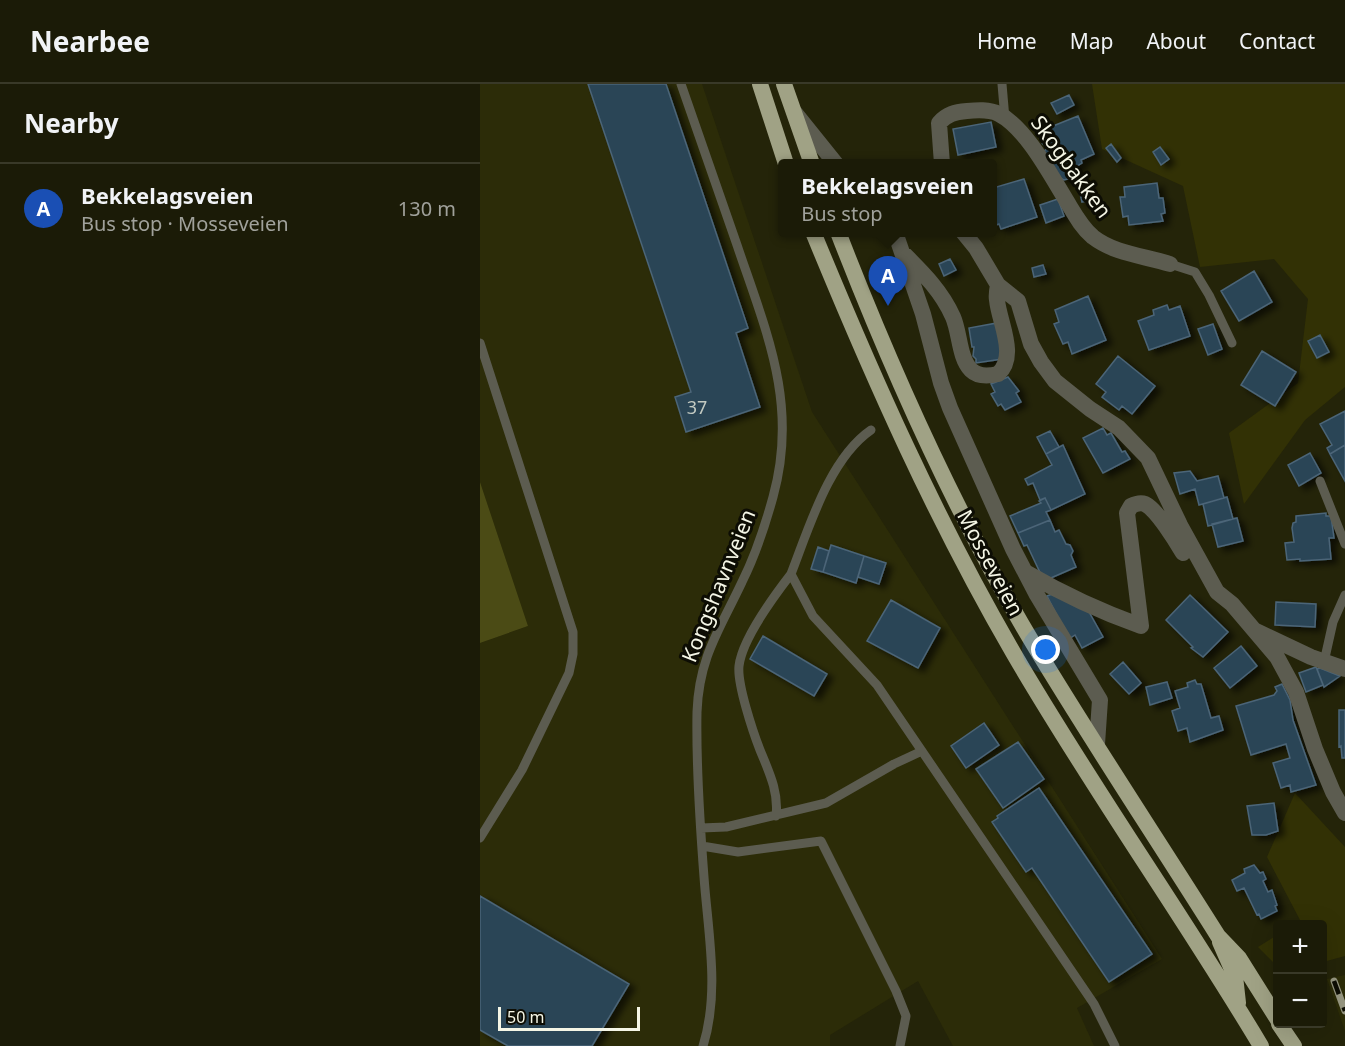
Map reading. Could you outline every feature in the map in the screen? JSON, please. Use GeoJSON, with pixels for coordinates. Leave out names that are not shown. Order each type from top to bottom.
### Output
{"type":"FeatureCollection","features":[{"type":"Feature","properties":{"kind":"highway"},"geometry":{"type":"LineString","coordinates":[[760,84],[784,159]]}},
{"type":"Feature","properties":{"kind":"highway"},"geometry":{"type":"LineString","coordinates":[[784,84],[810,159]]}},
{"type":"Feature","properties":{"kind":"highway","name":"Mosseveien"},"geometry":{"type":"LineString","coordinates":[[815,237],[895,425],[963,562],[1041,699],[1261,1046]]}},
{"type":"Feature","properties":{"kind":"highway","name":"Mosseveien"},"geometry":{"type":"LineString","coordinates":[[840,237],[887,353],[942,472],[979,546],[1034,645],[1218,936],[1239,958],[1273,1012]]}},
{"type":"Feature","properties":{"kind":"highway"},"geometry":{"type":"LineString","coordinates":[[1218,936],[1235,975],[1238,1008]]}},
{"type":"Feature","properties":{"kind":"highway","name":"Mosseveien"},"geometry":{"type":"LineString","coordinates":[[1283,1028],[1294,1046]]}},
{"type":"Feature","properties":{"kind":"street"},"geometry":{"type":"LineString","coordinates":[[792,110],[832,159]]}},
{"type":"Feature","properties":{"kind":"street"},"geometry":{"type":"LineString","coordinates":[[942,159],[939,123],[943,117],[953,112],[981,110],[992,111],[1005,119]]}},
{"type":"Feature","properties":{"kind":"street","name":"Skogbakken"},"geometry":{"type":"LineString","coordinates":[[1005,119],[1025,139],[1089,233],[1113,248],[1170,264]]}},
{"type":"Feature","properties":{"kind":"street","name":"Mosseveien"},"geometry":{"type":"LineString","coordinates":[[896,237],[950,408],[1013,549],[1037,595],[1100,700],[1097,744]]}},
{"type":"Feature","properties":{"kind":"street"},"geometry":{"type":"LineString","coordinates":[[967,237],[998,285],[1018,301],[1031,344],[1055,381],[1090,409],[1119,428],[1148,458],[1180,525],[1217,592]]}},
{"type":"Feature","properties":{"kind":"street"},"geometry":{"type":"LineString","coordinates":[[902,252],[930,280],[946,301],[955,320],[966,363],[976,374],[982,376],[998,374],[1005,365],[1006,342],[997,299],[998,285]]}},
{"type":"Feature","properties":{"kind":"street"},"geometry":{"type":"LineString","coordinates":[[1027,573],[1055,590],[1073,596],[1109,615],[1142,626],[1127,513],[1131,506],[1137,503],[1145,504],[1166,526],[1192,568],[1204,582],[1232,604],[1277,657],[1296,692],[1315,749],[1333,792],[1345,813]]}},
{"type":"Feature","properties":{"kind":"street"},"geometry":{"type":"LineString","coordinates":[[1253,629],[1311,657],[1345,669]]}},
{"type":"Feature","properties":{"kind":"lane","name":"Kongshavnveien"},"geometry":{"type":"LineString","coordinates":[[681,84],[778,373],[784,422],[780,469],[765,526],[742,582],[711,642],[701,675],[698,712],[701,828],[711,991],[709,1027],[703,1046]]}},
{"type":"Feature","properties":{"kind":"lane","name":"Skogbakken"},"geometry":{"type":"LineString","coordinates":[[1002,84],[1005,119]]}},
{"type":"Feature","properties":{"kind":"lane","name":"Skogbakken"},"geometry":{"type":"LineString","coordinates":[[1170,264],[1195,272],[1232,343]]}},
{"type":"Feature","properties":{"kind":"lane"},"geometry":{"type":"LineString","coordinates":[[480,343],[573,632],[573,654],[569,673],[522,770],[480,838]]}},
{"type":"Feature","properties":{"kind":"lane"},"geometry":{"type":"LineString","coordinates":[[776,816],[778,803],[774,785],[743,695],[739,667],[745,645],[773,598],[791,574],[834,470],[858,439],[871,430]]}},
{"type":"Feature","properties":{"kind":"lane"},"geometry":{"type":"LineString","coordinates":[[1320,481],[1345,544]]}},
{"type":"Feature","properties":{"kind":"lane"},"geometry":{"type":"LineString","coordinates":[[791,574],[813,616],[877,685],[1094,1004],[1115,1046]]}},
{"type":"Feature","properties":{"kind":"lane"},"geometry":{"type":"LineString","coordinates":[[1324,662],[1333,622],[1345,595]]}},
{"type":"Feature","properties":{"kind":"lane"},"geometry":{"type":"LineString","coordinates":[[701,828],[726,827],[826,803],[894,764],[922,751]]}},
{"type":"Feature","properties":{"kind":"lane"},"geometry":{"type":"LineString","coordinates":[[702,846],[738,852],[822,841],[906,1016],[900,1046]]}},
{"type":"Feature","properties":{"kind":"shaded area"},"geometry":{"type":"Polygon","coordinates":[[[480,84],[702,84],[812,412],[1162,959],[1077,1008],[1094,1046],[953,1046],[918,981],[830,1035],[830,1046],[480,1046],[480,643],[528,626],[480,482],[480,84]]]}},
{"type":"Feature","properties":{"kind":"shaded area"},"geometry":{"type":"Polygon","coordinates":[[[1092,84],[1345,84],[1345,387],[1305,420],[1244,504],[1229,433],[1298,383],[1308,299],[1274,259],[1200,267],[1183,186],[1102,149],[1092,84]]]}},
{"type":"Feature","properties":{"kind":"shaded area"},"geometry":{"type":"Polygon","coordinates":[[[480,482],[528,626],[480,643],[480,482]]]}},
{"type":"Feature","properties":{"kind":"shaded area"},"geometry":{"type":"Polygon","coordinates":[[[1295,793],[1345,847],[1345,956],[1327,961],[1327,920],[1300,920],[1267,857],[1295,793]]]}},
{"type":"Feature","properties":{"kind":"shaded area"},"geometry":{"type":"Polygon","coordinates":[[[1273,938],[1273,962],[1258,947],[1273,938]]]}},
{"type":"Feature","properties":{"kind":"shaded area"},"geometry":{"type":"Polygon","coordinates":[[[1345,975],[1345,1031],[1327,979],[1345,975]]]}},
{"type":"Feature","properties":{"kind":"building"},"geometry":{"type":"Polygon","coordinates":[[[588,84],[666,84],[748,328],[736,333],[760,407],[686,432],[675,397],[691,392],[588,84]]]}},
{"type":"Feature","properties":{"kind":"building"},"geometry":{"type":"Polygon","coordinates":[[[1069,95],[1074,105],[1057,114],[1051,103],[1069,95]]]}},
{"type":"Feature","properties":{"kind":"building"},"geometry":{"type":"Polygon","coordinates":[[[1078,116],[1094,154],[1081,160],[1082,163],[1076,167],[1075,174],[1078,173],[1079,176],[1064,180],[1060,178],[1044,151],[1048,148],[1046,144],[1042,143],[1047,140],[1045,133],[1049,131],[1048,128],[1078,116]]]}},
{"type":"Feature","properties":{"kind":"building"},"geometry":{"type":"Polygon","coordinates":[[[991,122],[996,147],[958,155],[953,129],[991,122]]]}},
{"type":"Feature","properties":{"kind":"building"},"geometry":{"type":"Polygon","coordinates":[[[1111,144],[1121,158],[1117,162],[1106,148],[1111,144]]]}},
{"type":"Feature","properties":{"kind":"building"},"geometry":{"type":"Polygon","coordinates":[[[1160,147],[1169,159],[1161,165],[1153,152],[1160,147]]]}},
{"type":"Feature","properties":{"kind":"building"},"geometry":{"type":"Polygon","coordinates":[[[1087,178],[1091,200],[1082,202],[1077,180],[1087,178]]]}},
{"type":"Feature","properties":{"kind":"building"},"geometry":{"type":"Polygon","coordinates":[[[1024,179],[1037,217],[1001,229],[999,224],[997,225],[997,187],[1024,179]]]}},
{"type":"Feature","properties":{"kind":"building"},"geometry":{"type":"Polygon","coordinates":[[[1157,183],[1159,198],[1163,198],[1165,213],[1161,214],[1163,221],[1129,225],[1128,216],[1123,217],[1120,197],[1125,197],[1124,187],[1157,183]]]}},
{"type":"Feature","properties":{"kind":"building"},"geometry":{"type":"Polygon","coordinates":[[[1058,199],[1064,216],[1046,223],[1040,205],[1058,199]]]}},
{"type":"Feature","properties":{"kind":"building"},"geometry":{"type":"Polygon","coordinates":[[[950,259],[956,270],[944,276],[939,264],[950,259]]]}},
{"type":"Feature","properties":{"kind":"building"},"geometry":{"type":"Polygon","coordinates":[[[1043,265],[1046,274],[1034,277],[1032,268],[1043,265]]]}},
{"type":"Feature","properties":{"kind":"building"},"geometry":{"type":"Polygon","coordinates":[[[1254,271],[1272,302],[1239,321],[1221,291],[1254,271]]]}},
{"type":"Feature","properties":{"kind":"building"},"geometry":{"type":"Polygon","coordinates":[[[1088,296],[1106,340],[1072,354],[1068,342],[1063,344],[1054,324],[1059,322],[1055,310],[1088,296]]]}},
{"type":"Feature","properties":{"kind":"building"},"geometry":{"type":"Polygon","coordinates":[[[1167,305],[1169,310],[1180,306],[1190,336],[1149,350],[1138,321],[1154,315],[1153,310],[1167,305]]]}},
{"type":"Feature","properties":{"kind":"building"},"geometry":{"type":"Polygon","coordinates":[[[997,323],[1002,359],[976,363],[969,328],[997,323]]]}},
{"type":"Feature","properties":{"kind":"building"},"geometry":{"type":"Polygon","coordinates":[[[1213,324],[1222,349],[1208,355],[1198,329],[1213,324]]]}},
{"type":"Feature","properties":{"kind":"building"},"geometry":{"type":"Polygon","coordinates":[[[1320,335],[1329,352],[1317,358],[1308,341],[1320,335]]]}},
{"type":"Feature","properties":{"kind":"building"},"geometry":{"type":"Polygon","coordinates":[[[1262,351],[1296,372],[1275,406],[1241,385],[1262,351]]]}},
{"type":"Feature","properties":{"kind":"building"},"geometry":{"type":"Polygon","coordinates":[[[1118,356],[1155,386],[1132,414],[1122,406],[1119,410],[1102,397],[1106,392],[1096,384],[1118,356]]]}},
{"type":"Feature","properties":{"kind":"building"},"geometry":{"type":"Polygon","coordinates":[[[1008,377],[1019,391],[1016,393],[1021,402],[1005,410],[1001,404],[998,406],[991,394],[995,392],[991,384],[1008,377]]]}},
{"type":"Feature","properties":{"kind":"building"},"geometry":{"type":"Polygon","coordinates":[[[1345,411],[1345,445],[1330,454],[1327,448],[1332,445],[1320,424],[1345,411]]]}},
{"type":"Feature","properties":{"kind":"building"},"geometry":{"type":"Polygon","coordinates":[[[1103,428],[1107,435],[1111,433],[1122,452],[1125,451],[1130,459],[1103,473],[1083,438],[1103,428]]]}},
{"type":"Feature","properties":{"kind":"building"},"geometry":{"type":"Polygon","coordinates":[[[1050,431],[1059,447],[1046,454],[1037,437],[1050,431]]]}},
{"type":"Feature","properties":{"kind":"building"},"geometry":{"type":"Polygon","coordinates":[[[1063,445],[1085,494],[1051,510],[1045,498],[1040,500],[1033,483],[1028,485],[1025,479],[1052,465],[1046,454],[1063,445]]]}},
{"type":"Feature","properties":{"kind":"building"},"geometry":{"type":"Polygon","coordinates":[[[1345,445],[1345,481],[1330,454],[1345,445]]]}},
{"type":"Feature","properties":{"kind":"building"},"geometry":{"type":"Polygon","coordinates":[[[1310,453],[1321,473],[1299,486],[1288,465],[1310,453]]]}},
{"type":"Feature","properties":{"kind":"building"},"geometry":{"type":"Polygon","coordinates":[[[1190,471],[1197,481],[1218,476],[1224,498],[1199,505],[1195,489],[1180,494],[1174,473],[1190,471]]]}},
{"type":"Feature","properties":{"kind":"building"},"geometry":{"type":"Polygon","coordinates":[[[1227,497],[1233,519],[1208,526],[1203,504],[1227,497]]]}},
{"type":"Feature","properties":{"kind":"building"},"geometry":{"type":"Polygon","coordinates":[[[1045,498],[1051,510],[1046,512],[1050,520],[1018,533],[1010,516],[1041,503],[1039,501],[1045,498]]]}},
{"type":"Feature","properties":{"kind":"building"},"geometry":{"type":"Polygon","coordinates":[[[1326,513],[1326,516],[1331,516],[1334,538],[1329,538],[1331,559],[1287,560],[1285,543],[1294,542],[1292,528],[1293,523],[1296,522],[1296,516],[1326,513]]]}},
{"type":"Feature","properties":{"kind":"building"},"geometry":{"type":"Polygon","coordinates":[[[1237,518],[1243,541],[1218,547],[1212,524],[1237,518]]]}},
{"type":"Feature","properties":{"kind":"building"},"geometry":{"type":"Polygon","coordinates":[[[1050,520],[1055,532],[1059,530],[1066,544],[1070,545],[1076,567],[1044,581],[1027,545],[1024,546],[1018,533],[1050,520]]]}},
{"type":"Feature","properties":{"kind":"building"},"geometry":{"type":"Polygon","coordinates":[[[831,545],[864,556],[856,583],[823,572],[831,545]]]}},
{"type":"Feature","properties":{"kind":"building"},"geometry":{"type":"Polygon","coordinates":[[[818,547],[829,551],[823,572],[811,569],[818,547]]]}},
{"type":"Feature","properties":{"kind":"building"},"geometry":{"type":"Polygon","coordinates":[[[864,556],[886,563],[879,584],[858,577],[864,556]]]}},
{"type":"Feature","properties":{"kind":"building"},"geometry":{"type":"Polygon","coordinates":[[[1052,594],[1089,612],[1103,637],[1082,648],[1075,635],[1069,639],[1047,596],[1052,594]]]}},
{"type":"Feature","properties":{"kind":"building"},"geometry":{"type":"Polygon","coordinates":[[[1190,595],[1228,632],[1203,657],[1191,648],[1193,647],[1166,620],[1190,595]]]}},
{"type":"Feature","properties":{"kind":"building"},"geometry":{"type":"Polygon","coordinates":[[[891,600],[940,628],[918,668],[867,641],[891,600]]]}},
{"type":"Feature","properties":{"kind":"building"},"geometry":{"type":"Polygon","coordinates":[[[1276,602],[1316,604],[1315,627],[1275,625],[1276,602]]]}},
{"type":"Feature","properties":{"kind":"building"},"geometry":{"type":"Polygon","coordinates":[[[763,636],[827,674],[814,696],[750,659],[763,636]]]}},
{"type":"Feature","properties":{"kind":"building"},"geometry":{"type":"Polygon","coordinates":[[[1241,646],[1257,666],[1230,688],[1214,668],[1241,646]]]}},
{"type":"Feature","properties":{"kind":"building"},"geometry":{"type":"Polygon","coordinates":[[[1123,662],[1141,683],[1129,694],[1110,674],[1123,662]]]}},
{"type":"Feature","properties":{"kind":"building"},"geometry":{"type":"Polygon","coordinates":[[[1316,667],[1323,685],[1306,692],[1299,673],[1316,667]]]}},
{"type":"Feature","properties":{"kind":"building"},"geometry":{"type":"Polygon","coordinates":[[[1320,668],[1340,676],[1324,687],[1317,669],[1320,668]]]}},
{"type":"Feature","properties":{"kind":"building"},"geometry":{"type":"Polygon","coordinates":[[[1195,680],[1197,684],[1201,684],[1211,718],[1219,716],[1223,730],[1190,742],[1187,728],[1178,731],[1172,711],[1180,708],[1175,691],[1188,687],[1187,683],[1195,680]]]}},
{"type":"Feature","properties":{"kind":"building"},"geometry":{"type":"Polygon","coordinates":[[[1167,682],[1172,698],[1150,705],[1146,687],[1167,682]]]}},
{"type":"Feature","properties":{"kind":"building"},"geometry":{"type":"Polygon","coordinates":[[[1282,684],[1290,700],[1293,720],[1316,785],[1291,792],[1290,785],[1281,788],[1273,763],[1290,758],[1286,744],[1251,755],[1236,706],[1274,695],[1277,691],[1275,687],[1282,684]]]}},
{"type":"Feature","properties":{"kind":"building"},"geometry":{"type":"Polygon","coordinates":[[[1339,710],[1345,710],[1345,758],[1342,758],[1341,746],[1339,747],[1339,710]]]}},
{"type":"Feature","properties":{"kind":"building"},"geometry":{"type":"Polygon","coordinates":[[[984,723],[999,745],[966,768],[951,746],[984,723]]]}},
{"type":"Feature","properties":{"kind":"building"},"geometry":{"type":"Polygon","coordinates":[[[1018,742],[1044,779],[1003,808],[976,769],[1018,742]]]}},
{"type":"Feature","properties":{"kind":"building"},"geometry":{"type":"Polygon","coordinates":[[[1039,788],[1152,954],[1109,982],[1032,868],[1026,872],[992,822],[998,818],[997,816],[1039,788]]]}},
{"type":"Feature","properties":{"kind":"building"},"geometry":{"type":"Polygon","coordinates":[[[1274,803],[1278,831],[1266,835],[1252,835],[1247,806],[1274,803]]]}},
{"type":"Feature","properties":{"kind":"building"},"geometry":{"type":"Polygon","coordinates":[[[1254,865],[1260,873],[1263,872],[1266,879],[1263,881],[1268,892],[1272,890],[1277,905],[1275,906],[1277,911],[1261,919],[1244,888],[1237,891],[1232,880],[1245,873],[1244,869],[1254,865]]]}},
{"type":"Feature","properties":{"kind":"building"},"geometry":{"type":"Polygon","coordinates":[[[480,896],[629,984],[592,1046],[508,1046],[480,1030],[480,896]]]}},
{"type":"Feature","properties":{"kind":"railway"},"geometry":{"type":"LineString","coordinates":[[1334,981],[1345,1011]]}},
{"type":"Feature","properties":{"kind":"place","name":"Bekkelagsveien"},"geometry":{"type":"Point","coordinates":[888,306]}}]}
